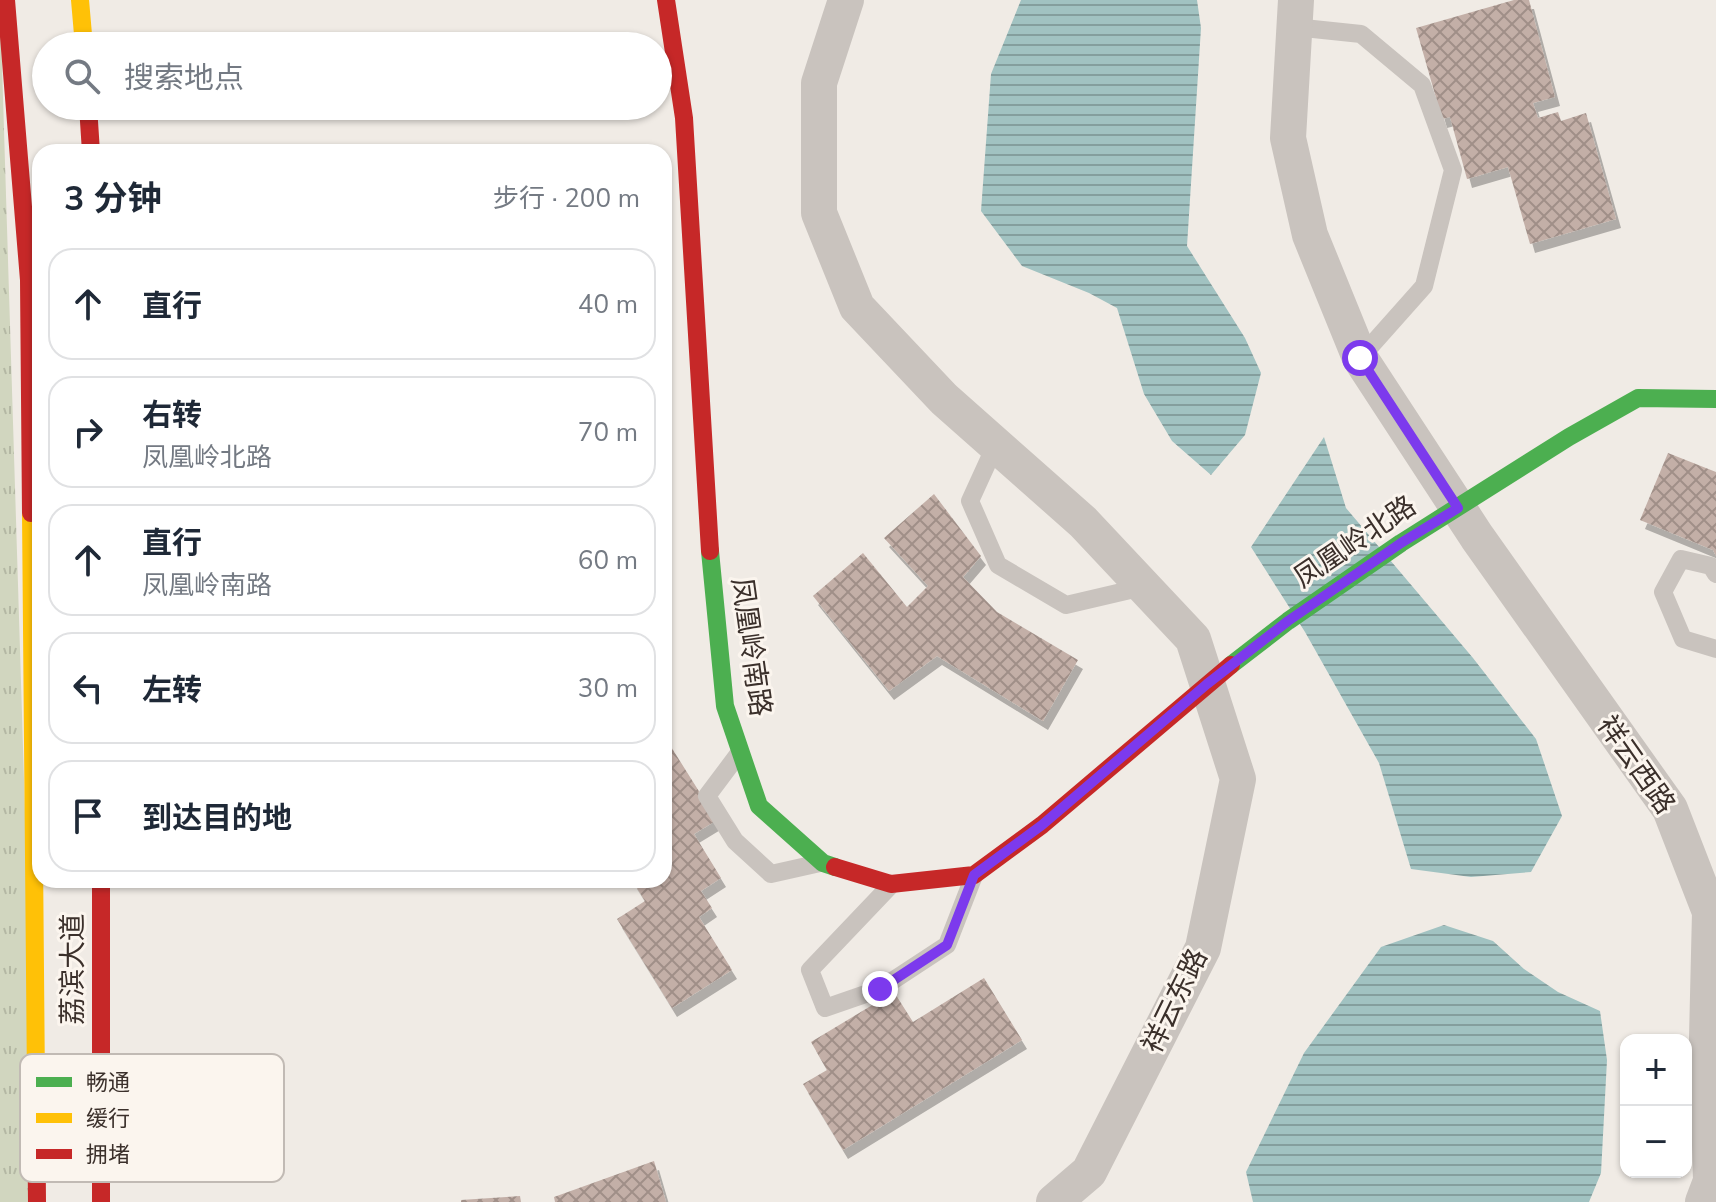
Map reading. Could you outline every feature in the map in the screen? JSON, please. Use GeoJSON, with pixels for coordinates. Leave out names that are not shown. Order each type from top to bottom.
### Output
{"type":"FeatureCollection","features":[{"type":"Feature","properties":{"kind":"street","name":"荔滨大道"},"geometry":{"type":"LineString","coordinates":[[6,0],[29,280],[32,626]]}},
{"type":"Feature","properties":{"kind":"street"},"geometry":{"type":"LineString","coordinates":[[80,0],[83,32]]}},
{"type":"Feature","properties":{"kind":"street","name":"凤凰岭南路"},"geometry":{"type":"LineString","coordinates":[[666,0],[671,32]]}},
{"type":"Feature","properties":{"kind":"street","name":"祥云东路"},"geometry":{"type":"LineString","coordinates":[[846,0],[819,83],[819,213],[857,307],[944,399],[1083,522],[1193,639],[1238,779],[1203,948],[1089,1172],[1054,1202]]}},
{"type":"Feature","properties":{"kind":"street","name":"祥云西路"},"geometry":{"type":"LineString","coordinates":[[1295,14],[1288,138],[1310,235],[1360,358],[1458,508],[1670,809],[1713,907],[1711,1181],[1703,1202]]}},
{"type":"Feature","properties":{"kind":"street","name":"凤凰岭南路"},"geometry":{"type":"LineString","coordinates":[[672,39],[684,118],[709,538],[725,706],[759,806],[823,863],[891,884],[974,875]]}},
{"type":"Feature","properties":{"kind":"street"},"geometry":{"type":"LineString","coordinates":[[89,120],[90,144]]}},
{"type":"Feature","properties":{"kind":"street","name":"凤凰岭北路"},"geometry":{"type":"LineString","coordinates":[[1207,684],[1288,621],[1401,543],[1569,437],[1638,398],[1716,399]]}},
{"type":"Feature","properties":{"kind":"street"},"geometry":{"type":"LineString","coordinates":[[974,875],[1042,825],[1207,684]]}},
{"type":"Feature","properties":{"kind":"street","name":"荔滨大道"},"geometry":{"type":"LineString","coordinates":[[34,888],[36,1054]]}},
{"type":"Feature","properties":{"kind":"street","name":"荔滨大道"},"geometry":{"type":"LineString","coordinates":[[101,888],[101,1054]]}},
{"type":"Feature","properties":{"kind":"street","name":"荔滨大道"},"geometry":{"type":"LineString","coordinates":[[37,1182],[37,1202]]}},
{"type":"Feature","properties":{"kind":"lane"},"geometry":{"type":"LineString","coordinates":[[1295,14],[1361,34],[1422,85],[1453,170],[1424,286],[1360,358]]}},
{"type":"Feature","properties":{"kind":"lane"},"geometry":{"type":"LineString","coordinates":[[996,444],[970,501],[998,565],[1066,605],[1143,587]]}},
{"type":"Feature","properties":{"kind":"lane"},"geometry":{"type":"LineString","coordinates":[[1716,574],[1711,566],[1681,559],[1663,592],[1683,639],[1716,649]]}},
{"type":"Feature","properties":{"kind":"lane"},"geometry":{"type":"LineString","coordinates":[[740,751],[707,796],[735,841],[771,874],[823,863]]}},
{"type":"Feature","properties":{"kind":"lane"},"geometry":{"type":"LineString","coordinates":[[891,884],[810,970],[825,1008],[880,989],[947,945],[974,875]]}},
{"type":"Feature","properties":{"kind":"green space"},"geometry":{"type":"Polygon","coordinates":[[[0,0],[32,1054],[20,1054],[20,1182],[36,1182],[37,1202],[0,1202],[0,0]]]}},
{"type":"Feature","properties":{"kind":"water"},"geometry":{"type":"Polygon","coordinates":[[[1021,0],[1197,0],[1201,28],[1187,246],[1245,338],[1261,373],[1245,435],[1211,475],[1172,441],[1144,394],[1117,308],[1022,266],[981,211],[991,74],[1021,0]]]}},
{"type":"Feature","properties":{"kind":"water"},"geometry":{"type":"Polygon","coordinates":[[[1324,437],[1346,508],[1473,658],[1536,739],[1562,816],[1531,872],[1471,877],[1411,869],[1379,763],[1305,632],[1251,547],[1324,437]]]}},
{"type":"Feature","properties":{"kind":"water"},"geometry":{"type":"Polygon","coordinates":[[[1444,925],[1493,941],[1524,969],[1558,992],[1600,1011],[1607,1060],[1601,1173],[1589,1202],[1253,1202],[1246,1172],[1304,1053],[1381,947],[1444,925]]]}},
{"type":"Feature","properties":{"kind":"building"},"geometry":{"type":"Polygon","coordinates":[[[1514,0],[1529,0],[1555,97],[1533,103],[1538,118],[1558,112],[1561,121],[1586,113],[1616,219],[1530,244],[1508,167],[1467,179],[1450,117],[1442,119],[1416,28],[1514,0]]]}},
{"type":"Feature","properties":{"kind":"building"},"geometry":{"type":"Polygon","coordinates":[[[1668,453],[1716,472],[1716,556],[1713,550],[1640,520],[1668,453]]]}},
{"type":"Feature","properties":{"kind":"building"},"geometry":{"type":"Polygon","coordinates":[[[934,494],[981,556],[963,577],[997,612],[1078,660],[1043,721],[937,656],[889,691],[813,596],[863,553],[907,607],[928,586],[884,538],[934,494]]]}},
{"type":"Feature","properties":{"kind":"building"},"geometry":{"type":"Polygon","coordinates":[[[672,748],[717,820],[694,834],[721,878],[701,891],[712,908],[699,917],[732,970],[672,1008],[617,919],[645,901],[637,888],[672,888],[672,748]]]}},
{"type":"Feature","properties":{"kind":"building"},"geometry":{"type":"Polygon","coordinates":[[[984,978],[1022,1040],[843,1150],[803,1084],[827,1070],[811,1042],[894,992],[913,1022],[984,978]]]}},
{"type":"Feature","properties":{"kind":"building"},"geometry":{"type":"Polygon","coordinates":[[[654,1161],[666,1202],[555,1202],[554,1197],[654,1161]]]}},
{"type":"Feature","properties":{"kind":"building"},"geometry":{"type":"Polygon","coordinates":[[[520,1196],[521,1202],[461,1202],[461,1200],[520,1196]]]}},
{"type":"Feature","properties":{"kind":"traffic: fast"},"geometry":{"type":"LineString","coordinates":[[1231,665],[1288,621],[1401,543],[1569,437],[1638,398],[1716,399]]}},
{"type":"Feature","properties":{"kind":"traffic: fast"},"geometry":{"type":"LineString","coordinates":[[710,551],[725,706],[759,806],[823,863],[835,867]]}},
{"type":"Feature","properties":{"kind":"traffic: slow"},"geometry":{"type":"LineString","coordinates":[[80,0],[83,32]]}},
{"type":"Feature","properties":{"kind":"traffic: slow"},"geometry":{"type":"LineString","coordinates":[[31,513],[32,628]]}},
{"type":"Feature","properties":{"kind":"traffic: slow"},"geometry":{"type":"LineString","coordinates":[[34,888],[36,1054]]}},
{"type":"Feature","properties":{"kind":"traffic: jam"},"geometry":{"type":"LineString","coordinates":[[6,0],[29,280],[31,513]]}},
{"type":"Feature","properties":{"kind":"traffic: jam"},"geometry":{"type":"LineString","coordinates":[[666,0],[671,32]]}},
{"type":"Feature","properties":{"kind":"traffic: jam"},"geometry":{"type":"LineString","coordinates":[[672,39],[684,118],[710,551]]}},
{"type":"Feature","properties":{"kind":"traffic: jam"},"geometry":{"type":"LineString","coordinates":[[89,120],[90,144]]}},
{"type":"Feature","properties":{"kind":"traffic: jam"},"geometry":{"type":"LineString","coordinates":[[835,867],[891,884],[974,875],[1042,825],[1231,665]]}},
{"type":"Feature","properties":{"kind":"traffic: jam"},"geometry":{"type":"LineString","coordinates":[[101,888],[101,1054]]}},
{"type":"Feature","properties":{"kind":"traffic: jam"},"geometry":{"type":"LineString","coordinates":[[37,1182],[37,1202]]}},
{"type":"Feature","properties":{"kind":"traffic: jam"},"geometry":{"type":"LineString","coordinates":[[101,1182],[101,1202]]}},
{"type":"Feature","properties":{"kind":"route"},"geometry":{"type":"LineString","coordinates":[[880,989],[947,945],[974,875],[1042,825],[1207,684],[1288,621],[1401,543],[1458,508],[1360,358]]}}]}
